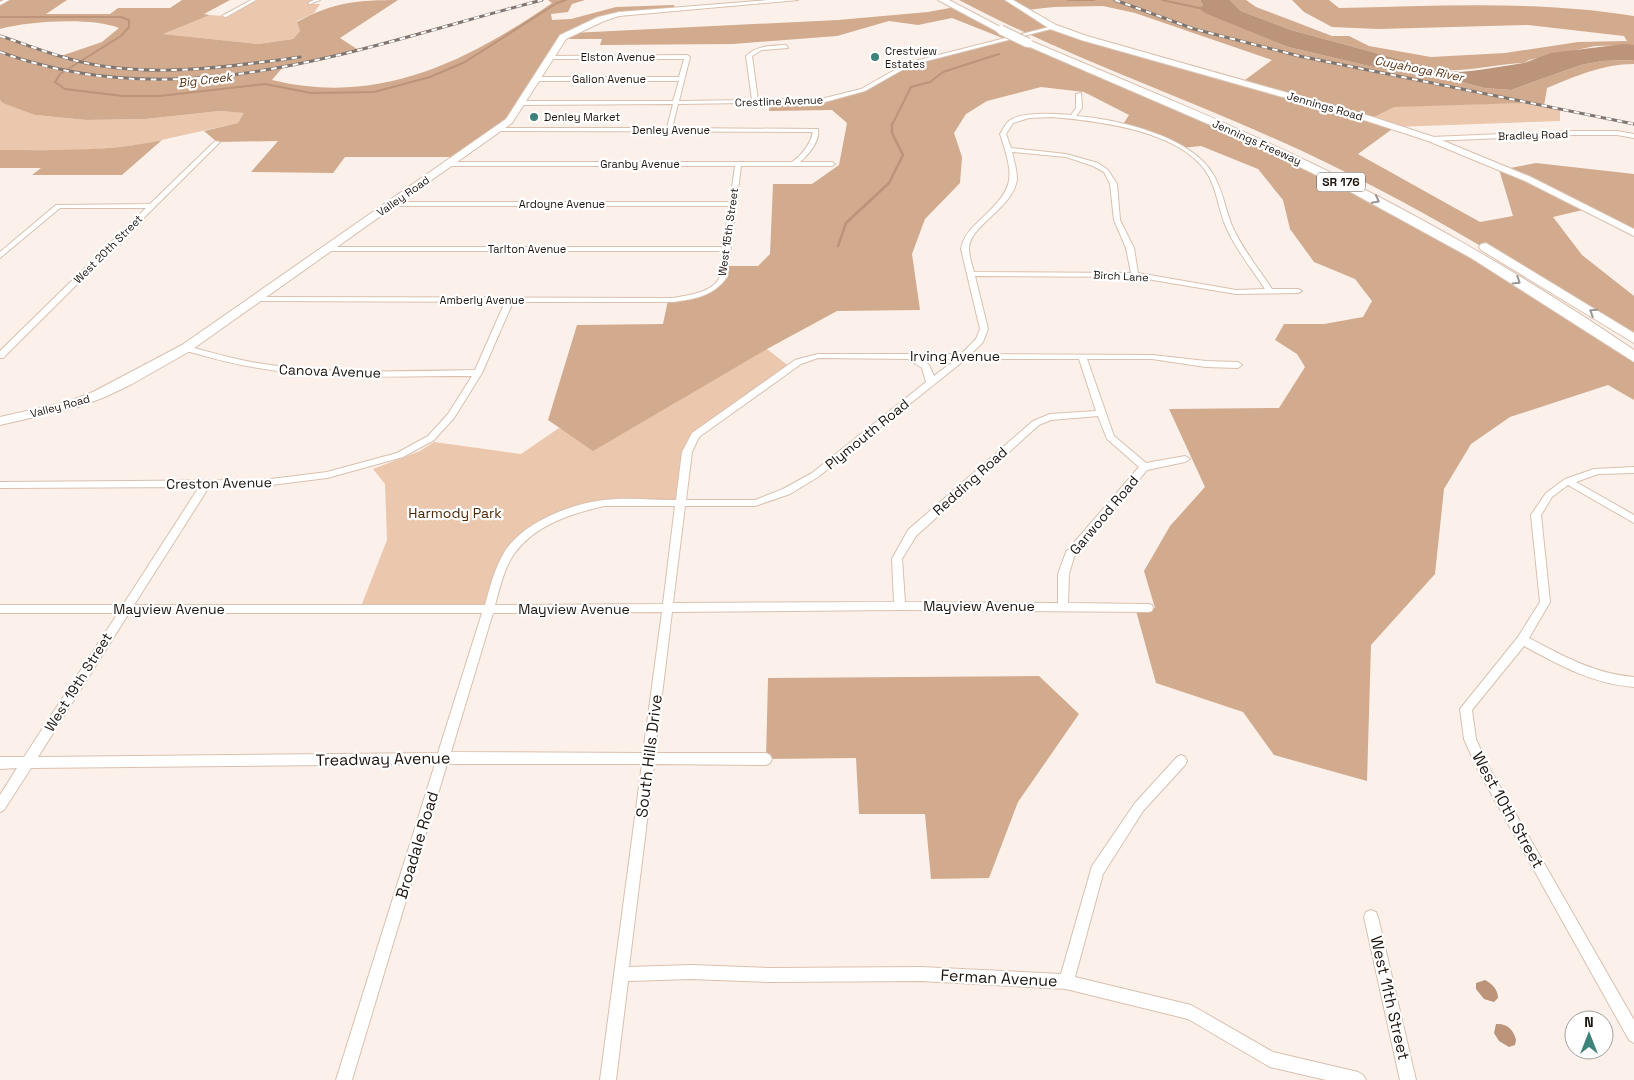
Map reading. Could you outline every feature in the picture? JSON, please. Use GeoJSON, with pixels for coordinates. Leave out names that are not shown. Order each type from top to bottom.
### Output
{"type":"FeatureCollection","features":[{"type":"Feature","properties":{"kind":"highway","name":"Jennings Freeway"},"geometry":{"type":"LineString","coordinates":[[942,0],[1028,43],[1238,133],[1342,182],[1497,268],[1634,357]]}},
{"type":"Feature","properties":{"kind":"highway","name":"Jennings Freeway"},"geometry":{"type":"LineString","coordinates":[[959,0],[1041,40],[1249,128],[1375,187],[1502,256],[1634,339]]}},
{"type":"Feature","properties":{"kind":"street"},"geometry":{"type":"LineString","coordinates":[[0,4],[7,0]]}},
{"type":"Feature","properties":{"kind":"street"},"geometry":{"type":"LineString","coordinates":[[224,16],[254,0]]}},
{"type":"Feature","properties":{"kind":"street"},"geometry":{"type":"LineString","coordinates":[[310,3],[318,0]]}},
{"type":"Feature","properties":{"kind":"street","name":"Valley Road"},"geometry":{"type":"LineString","coordinates":[[0,421],[72,404],[100,394],[128,381],[186,348],[329,249],[515,115],[563,37],[609,16],[795,0]]}},
{"type":"Feature","properties":{"kind":"street","name":"Jennings Road"},"geometry":{"type":"LineString","coordinates":[[1008,0],[1053,27],[1084,38],[1370,118],[1432,139],[1528,179],[1634,233]]}},
{"type":"Feature","properties":{"kind":"street","name":"Crestline Avenue"},"geometry":{"type":"LineString","coordinates":[[522,103],[676,103],[825,100],[863,90],[909,64],[1053,27]]}},
{"type":"Feature","properties":{"kind":"street"},"geometry":{"type":"LineString","coordinates":[[755,102],[749,56],[752,51],[786,47]]}},
{"type":"Feature","properties":{"kind":"street","name":"Elston Avenue"},"geometry":{"type":"LineString","coordinates":[[550,57],[687,57],[682,79]]}},
{"type":"Feature","properties":{"kind":"street","name":"Galion Avenue"},"geometry":{"type":"LineString","coordinates":[[537,79],[682,79]]}},
{"type":"Feature","properties":{"kind":"street"},"geometry":{"type":"LineString","coordinates":[[669,130],[682,79]]}},
{"type":"Feature","properties":{"kind":"street"},"geometry":{"type":"LineString","coordinates":[[1079,94],[1079,108],[1073,116],[1131,128],[1170,141],[1205,166],[1210,174],[1230,229],[1270,290]]}},
{"type":"Feature","properties":{"kind":"street","name":"Plymouth Road"},"geometry":{"type":"LineString","coordinates":[[490,609],[499,575],[509,553],[528,532],[544,523],[576,509],[604,503],[755,503],[793,490],[963,356],[980,340],[984,329],[966,248],[968,237],[1008,198],[1014,186],[1015,172],[1004,129],[1016,120],[1038,114],[1073,116]]}},
{"type":"Feature","properties":{"kind":"street","name":"Denley Avenue"},"geometry":{"type":"LineString","coordinates":[[496,130],[816,130],[814,139],[799,160],[793,164]]}},
{"type":"Feature","properties":{"kind":"street","name":"Bradley Road"},"geometry":{"type":"LineString","coordinates":[[1432,139],[1574,133],[1634,136]]}},
{"type":"Feature","properties":{"kind":"street","name":"West 20th Street"},"geometry":{"type":"LineString","coordinates":[[0,356],[217,142]]}},
{"type":"Feature","properties":{"kind":"street"},"geometry":{"type":"LineString","coordinates":[[1009,150],[1041,151],[1086,161],[1107,171],[1112,178],[1117,220],[1130,250],[1135,275]]}},
{"type":"Feature","properties":{"kind":"street","name":"Granby Avenue"},"geometry":{"type":"LineString","coordinates":[[447,164],[832,164]]}},
{"type":"Feature","properties":{"kind":"street","name":"West 15th Street"},"geometry":{"type":"LineString","coordinates":[[707,293],[719,284],[723,277],[738,164]]}},
{"type":"Feature","properties":{"kind":"street","name":"Ardoyne Avenue"},"geometry":{"type":"LineString","coordinates":[[392,204],[732,204]]}},
{"type":"Feature","properties":{"kind":"street"},"geometry":{"type":"LineString","coordinates":[[0,256],[58,206],[150,206]]}},
{"type":"Feature","properties":{"kind":"street","name":"Tarlton Avenue"},"geometry":{"type":"LineString","coordinates":[[329,249],[726,248]]}},
{"type":"Feature","properties":{"kind":"street","name":"Birch Lane"},"geometry":{"type":"LineString","coordinates":[[972,274],[1135,275],[1236,292],[1298,291]]}},
{"type":"Feature","properties":{"kind":"street","name":"Amberly Avenue"},"geometry":{"type":"LineString","coordinates":[[256,299],[674,300],[707,293]]}},
{"type":"Feature","properties":{"kind":"street","name":"Creston Avenue"},"geometry":{"type":"LineString","coordinates":[[0,485],[263,483],[327,475],[364,467],[400,455],[431,438],[451,416],[478,373],[510,300]]}},
{"type":"Feature","properties":{"kind":"street","name":"Canova Avenue"},"geometry":{"type":"LineString","coordinates":[[186,348],[246,366],[308,373],[478,373]]}},
{"type":"Feature","properties":{"kind":"street"},"geometry":{"type":"LineString","coordinates":[[907,356],[924,365],[930,375],[930,383]]}},
{"type":"Feature","properties":{"kind":"street","name":"Irving Avenue"},"geometry":{"type":"LineString","coordinates":[[695,434],[806,358],[907,356],[1152,357],[1206,364],[1238,365]]}},
{"type":"Feature","properties":{"kind":"street"},"geometry":{"type":"LineString","coordinates":[[1082,356],[1110,437],[1144,467]]}},
{"type":"Feature","properties":{"kind":"street","name":"Redding Road"},"geometry":{"type":"LineString","coordinates":[[900,606],[897,559],[912,533],[1036,423],[1050,417],[1101,413]]}},
{"type":"Feature","properties":{"kind":"street","name":"South Hills Drive"},"geometry":{"type":"LineString","coordinates":[[608,1080],[687,452],[695,434]]}},
{"type":"Feature","properties":{"kind":"street","name":"Garwood Road"},"geometry":{"type":"LineString","coordinates":[[1064,606],[1062,589],[1064,566],[1070,555],[1144,467],[1184,459]]}},
{"type":"Feature","properties":{"kind":"street","name":"West 10th Street"},"geometry":{"type":"LineString","coordinates":[[1634,470],[1597,471],[1568,481],[1549,495],[1536,515],[1545,602],[1522,640],[1466,709],[1470,738],[1482,766],[1634,1035]]}},
{"type":"Feature","properties":{"kind":"street"},"geometry":{"type":"LineString","coordinates":[[1568,481],[1634,519]]}},
{"type":"Feature","properties":{"kind":"street","name":"West 19th Street"},"geometry":{"type":"LineString","coordinates":[[0,806],[206,484]]}},
{"type":"Feature","properties":{"kind":"street","name":"Mayview Avenue"},"geometry":{"type":"LineString","coordinates":[[0,609],[490,609],[900,606],[1148,608]]}},
{"type":"Feature","properties":{"kind":"street","name":"Broadale Road"},"geometry":{"type":"LineString","coordinates":[[344,1080],[490,609]]}},
{"type":"Feature","properties":{"kind":"street"},"geometry":{"type":"LineString","coordinates":[[1522,640],[1581,671],[1623,682],[1634,682]]}},
{"type":"Feature","properties":{"kind":"street","name":"Treadway Avenue"},"geometry":{"type":"LineString","coordinates":[[0,763],[444,758],[766,759]]}},
{"type":"Feature","properties":{"kind":"street"},"geometry":{"type":"LineString","coordinates":[[1066,982],[1098,871],[1138,807],[1181,761]]}},
{"type":"Feature","properties":{"kind":"street","name":"West 11th Street"},"geometry":{"type":"LineString","coordinates":[[1371,917],[1408,1080]]}},
{"type":"Feature","properties":{"kind":"street","name":"Ferman Avenue"},"geometry":{"type":"LineString","coordinates":[[622,974],[691,972],[770,975],[921,974],[1066,982],[1191,1012],[1270,1059],[1358,1080]]}},
{"type":"Feature","properties":{"kind":"green space"},"geometry":{"type":"Polygon","coordinates":[[[254,0],[318,0],[310,4],[320,4],[314,13],[297,21],[300,31],[293,39],[258,44],[162,34],[210,15],[224,16],[254,0]]]}},
{"type":"Feature","properties":{"kind":"green space"},"geometry":{"type":"Polygon","coordinates":[[[0,100],[35,115],[86,120],[145,119],[220,111],[245,113],[238,123],[139,145],[76,151],[0,150],[0,100]]]}},
{"type":"Feature","properties":{"kind":"green space"},"geometry":{"type":"Polygon","coordinates":[[[1529,103],[1560,109],[1560,121],[1395,127],[1370,119],[1394,106],[1529,103]]]}},
{"type":"Feature","properties":{"kind":"green space","name":"Harmody Park"},"geometry":{"type":"Polygon","coordinates":[[[732,341],[767,349],[790,367],[695,435],[680,504],[591,506],[562,514],[516,544],[490,609],[360,609],[387,540],[385,484],[373,469],[420,451],[434,442],[521,454],[559,428],[595,441],[732,341]]]}},
{"type":"Feature","properties":{"kind":"shaded area"},"geometry":{"type":"Polygon","coordinates":[[[0,0],[67,0],[46,14],[110,14],[118,8],[170,8],[182,0],[230,0],[204,14],[210,15],[163,34],[258,44],[293,39],[300,31],[297,22],[334,6],[358,2],[398,0],[340,38],[360,51],[283,67],[272,80],[311,87],[349,87],[385,83],[420,73],[454,60],[487,44],[552,3],[548,0],[585,0],[572,4],[568,12],[551,14],[552,20],[571,19],[616,7],[674,5],[675,10],[619,14],[572,33],[838,20],[928,12],[955,7],[1001,30],[1222,126],[1398,211],[1634,357],[1634,400],[1608,385],[1510,417],[1471,444],[1444,489],[1435,574],[1371,645],[1367,781],[1274,755],[1243,712],[1156,683],[1135,607],[1155,608],[1144,571],[1170,526],[1205,487],[1169,409],[1279,408],[1305,367],[1297,354],[1275,340],[1284,324],[1324,324],[1363,317],[1372,301],[1355,279],[1314,262],[1290,229],[1283,200],[1258,169],[1201,146],[1182,148],[1152,134],[1122,126],[1129,115],[1084,92],[1041,87],[987,101],[966,114],[954,133],[962,157],[960,183],[925,219],[912,254],[920,310],[837,311],[767,349],[593,451],[548,420],[577,325],[663,324],[668,300],[692,297],[719,284],[724,266],[758,266],[770,254],[773,184],[812,184],[839,165],[847,123],[832,110],[769,111],[770,102],[825,100],[852,94],[909,64],[1005,39],[952,18],[918,25],[889,21],[837,36],[733,44],[600,45],[602,39],[562,39],[515,115],[458,157],[345,157],[333,173],[251,172],[278,141],[217,142],[204,131],[238,123],[244,113],[220,111],[145,119],[86,120],[35,115],[3,103],[0,100],[0,36],[61,56],[102,42],[119,28],[93,22],[60,21],[0,29],[0,0]]]}},
{"type":"Feature","properties":{"kind":"shaded area"},"geometry":{"type":"Polygon","coordinates":[[[959,0],[1200,0],[1203,5],[1233,24],[1288,47],[1373,67],[1462,82],[1484,88],[1511,90],[1581,65],[1602,61],[1634,60],[1634,64],[1600,68],[1547,88],[1544,106],[1529,103],[1394,107],[1370,119],[1395,127],[1358,154],[1480,222],[1513,216],[1498,166],[1505,169],[1536,163],[1634,174],[1634,233],[1587,209],[1553,217],[1582,255],[1634,296],[1634,339],[1470,240],[1343,171],[1257,131],[1043,41],[959,0]],[[1103,6],[1054,7],[1026,10],[1053,27],[1241,83],[1272,60],[1135,13],[1103,6]]]}},
{"type":"Feature","properties":{"kind":"shaded area"},"geometry":{"type":"Polygon","coordinates":[[[1230,0],[1246,0],[1256,7],[1332,36],[1349,36],[1369,46],[1431,57],[1505,53],[1578,42],[1627,41],[1624,36],[1528,25],[1378,29],[1332,27],[1304,12],[1292,0],[1329,0],[1339,8],[1487,5],[1598,11],[1634,16],[1634,45],[1595,46],[1529,60],[1524,63],[1461,70],[1439,70],[1291,30],[1241,11],[1230,0]]]}},
{"type":"Feature","properties":{"kind":"shaded area"},"geometry":{"type":"Polygon","coordinates":[[[162,140],[122,175],[32,175],[41,168],[0,168],[0,150],[122,147],[162,140]]]}},
{"type":"Feature","properties":{"kind":"shaded area"},"geometry":{"type":"Polygon","coordinates":[[[1039,676],[1079,714],[1018,802],[989,878],[931,879],[925,814],[859,814],[856,758],[766,759],[768,678],[1039,676]]]}},
{"type":"Feature","properties":{"kind":"water","name":"Cuyahoga River"},"geometry":{"type":"Polygon","coordinates":[[[1200,0],[1230,0],[1241,11],[1291,30],[1439,70],[1461,72],[1479,70],[1524,63],[1551,53],[1624,44],[1634,45],[1634,60],[1602,61],[1581,65],[1511,90],[1484,88],[1462,82],[1373,67],[1288,47],[1205,13],[1200,9],[1203,5],[1200,0]]]}},
{"type":"Feature","properties":{"kind":"water"},"geometry":{"type":"Polygon","coordinates":[[[1485,980],[1496,989],[1498,998],[1494,1002],[1484,999],[1476,989],[1476,983],[1485,980]]]}},
{"type":"Feature","properties":{"kind":"water"},"geometry":{"type":"Polygon","coordinates":[[[1496,1024],[1507,1026],[1512,1030],[1516,1040],[1515,1045],[1509,1047],[1499,1041],[1494,1033],[1496,1024]]]}},
{"type":"Feature","properties":{"kind":"waterway","name":"Big Creek"},"geometry":{"type":"LineString","coordinates":[[0,17],[121,17],[129,20],[129,27],[121,36],[60,74],[55,82],[65,89],[123,96],[160,96],[265,84],[311,93],[374,92],[430,77],[465,62],[557,3],[566,0]]}},
{"type":"Feature","properties":{"kind":"waterway","name":"Big Creek"},"geometry":{"type":"LineString","coordinates":[[1068,0],[1094,0]]}},
{"type":"Feature","properties":{"kind":"waterway","name":"Big Creek"},"geometry":{"type":"LineString","coordinates":[[1162,0],[1204,9]]}},
{"type":"Feature","properties":{"kind":"waterway"},"geometry":{"type":"LineString","coordinates":[[892,125],[911,87],[930,82],[943,72],[999,54]]}},
{"type":"Feature","properties":{"kind":"waterway"},"geometry":{"type":"LineString","coordinates":[[838,246],[846,223],[889,183],[903,155],[892,133],[892,125]]}},
{"type":"Feature","properties":{"kind":"railway"},"geometry":{"type":"LineString","coordinates":[[0,52],[69,71],[137,79],[205,78],[273,69],[340,55],[542,0]]}},
{"type":"Feature","properties":{"kind":"railway"},"geometry":{"type":"LineString","coordinates":[[1115,0],[1194,29],[1299,56],[1634,124]]}},
{"type":"Feature","properties":{"kind":"railway"},"geometry":{"type":"LineString","coordinates":[[0,36],[76,61],[127,69],[201,69],[300,57]]}},
{"type":"Feature","properties":{"kind":"place","name":"Crestview Estates"},"geometry":{"type":"Point","coordinates":[875,57]}},
{"type":"Feature","properties":{"kind":"place","name":"Denley Market"},"geometry":{"type":"Point","coordinates":[534,117]}}]}
